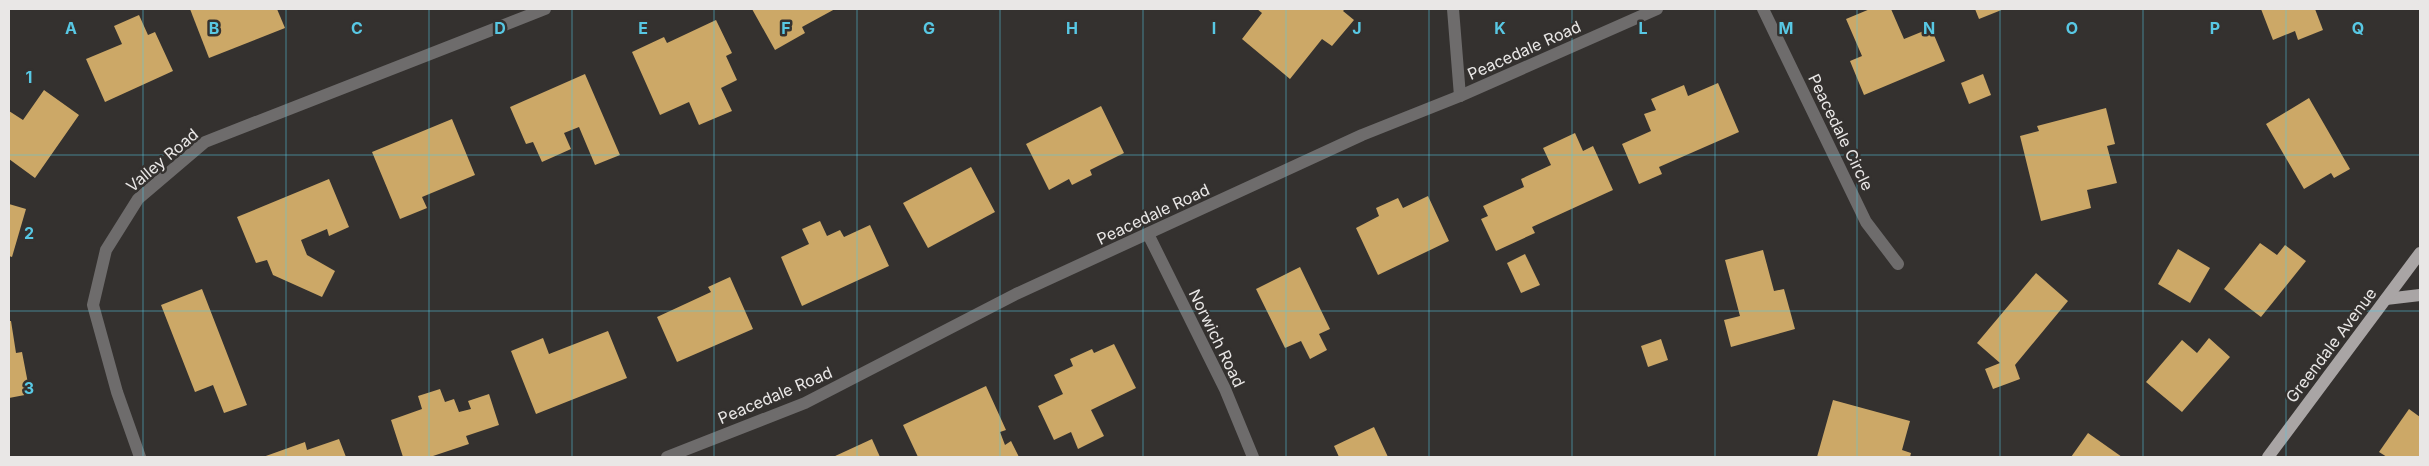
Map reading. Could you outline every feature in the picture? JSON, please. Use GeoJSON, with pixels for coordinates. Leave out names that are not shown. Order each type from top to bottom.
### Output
{"type":"FeatureCollection","features":[{"type":"Feature","properties":{"kind":"main road","name":"Greendale Avenue"},"geometry":{"type":"LineString","coordinates":[[2268,457],[2420,253]]}},
{"type":"Feature","properties":{"kind":"main road"},"geometry":{"type":"LineString","coordinates":[[2386,299],[2420,295]]}},
{"type":"Feature","properties":{"kind":"street","name":"Valley Road"},"geometry":{"type":"LineString","coordinates":[[140,457],[92,305],[106,250],[138,199],[205,142],[545,9]]}},
{"type":"Feature","properties":{"kind":"street"},"geometry":{"type":"LineString","coordinates":[[1453,9],[1460,96]]}},
{"type":"Feature","properties":{"kind":"street","name":"Peacedale Road"},"geometry":{"type":"LineString","coordinates":[[667,457],[805,403],[1016,294],[1362,135],[1460,96],[1657,9]]}},
{"type":"Feature","properties":{"kind":"street","name":"Peacedale Circle"},"geometry":{"type":"LineString","coordinates":[[1764,9],[1866,222],[1898,264]]}},
{"type":"Feature","properties":{"kind":"street","name":"Norwich Road"},"geometry":{"type":"LineString","coordinates":[[1148,234],[1225,389],[1253,457]]}},
{"type":"Feature","properties":{"kind":"building"},"geometry":{"type":"Polygon","coordinates":[[[190,9],[277,9],[285,28],[209,58],[190,9]]]}},
{"type":"Feature","properties":{"kind":"building"},"geometry":{"type":"Polygon","coordinates":[[[752,9],[835,9],[802,27],[805,33],[775,50],[752,9]]]}},
{"type":"Feature","properties":{"kind":"building"},"geometry":{"type":"Polygon","coordinates":[[[1257,9],[1345,9],[1343,11],[1354,20],[1332,46],[1322,39],[1290,79],[1242,39],[1262,13],[1257,9]]]}},
{"type":"Feature","properties":{"kind":"building"},"geometry":{"type":"Polygon","coordinates":[[[1870,9],[1891,9],[1904,39],[1931,28],[1945,61],[1864,95],[1850,61],[1862,56],[1846,19],[1870,9]]]}},
{"type":"Feature","properties":{"kind":"building"},"geometry":{"type":"Polygon","coordinates":[[[1975,9],[2004,9],[1979,19],[1975,9]]]}},
{"type":"Feature","properties":{"kind":"building"},"geometry":{"type":"Polygon","coordinates":[[[2261,9],[2315,9],[2323,30],[2298,40],[2295,31],[2273,40],[2261,9]]]}},
{"type":"Feature","properties":{"kind":"building"},"geometry":{"type":"Polygon","coordinates":[[[139,15],[148,35],[155,32],[173,71],[105,102],[86,59],[122,44],[114,26],[139,15]]]}},
{"type":"Feature","properties":{"kind":"building"},"geometry":{"type":"Polygon","coordinates":[[[716,20],[732,53],[726,56],[737,80],[721,88],[732,111],[699,125],[689,102],[660,115],[632,52],[664,37],[667,43],[716,20]]]}},
{"type":"Feature","properties":{"kind":"building"},"geometry":{"type":"Polygon","coordinates":[[[585,74],[620,155],[595,165],[579,127],[564,133],[571,149],[542,162],[533,142],[526,144],[510,107],[585,74]]]}},
{"type":"Feature","properties":{"kind":"building"},"geometry":{"type":"Polygon","coordinates":[[[1983,74],[1991,95],[1969,104],[1961,83],[1983,74]]]}},
{"type":"Feature","properties":{"kind":"building"},"geometry":{"type":"Polygon","coordinates":[[[1718,83],[1739,132],[1659,167],[1662,174],[1639,184],[1622,144],[1651,131],[1644,114],[1656,110],[1651,99],[1684,85],[1688,96],[1718,83]]]}},
{"type":"Feature","properties":{"kind":"building"},"geometry":{"type":"Polygon","coordinates":[[[44,90],[79,115],[35,178],[9,159],[9,111],[23,120],[44,90]]]}},
{"type":"Feature","properties":{"kind":"building"},"geometry":{"type":"Polygon","coordinates":[[[2309,98],[2350,169],[2334,178],[2331,173],[2304,189],[2266,124],[2309,98]]]}},
{"type":"Feature","properties":{"kind":"building"},"geometry":{"type":"Polygon","coordinates":[[[1101,106],[1124,153],[1090,170],[1092,175],[1072,185],[1069,179],[1049,190],[1026,144],[1101,106]]]}},
{"type":"Feature","properties":{"kind":"building"},"geometry":{"type":"Polygon","coordinates":[[[2106,108],[2115,144],[2107,146],[2117,183],[2087,190],[2091,208],[2041,221],[2020,136],[2039,131],[2037,126],[2106,108]]]}},
{"type":"Feature","properties":{"kind":"building"},"geometry":{"type":"Polygon","coordinates":[[[452,119],[475,175],[422,197],[427,208],[400,219],[372,152],[452,119]]]}},
{"type":"Feature","properties":{"kind":"building"},"geometry":{"type":"Polygon","coordinates":[[[1575,133],[1583,151],[1593,146],[1613,190],[1532,227],[1535,233],[1496,251],[1481,219],[1488,216],[1483,206],[1524,187],[1521,179],[1551,165],[1543,148],[1575,133]]]}},
{"type":"Feature","properties":{"kind":"building"},"geometry":{"type":"Polygon","coordinates":[[[971,167],[995,212],[928,248],[903,203],[971,167]]]}},
{"type":"Feature","properties":{"kind":"building"},"geometry":{"type":"Polygon","coordinates":[[[329,179],[349,227],[329,236],[327,229],[301,240],[307,255],[335,271],[322,297],[273,275],[267,260],[256,263],[237,217],[329,179]]]}},
{"type":"Feature","properties":{"kind":"building"},"geometry":{"type":"Polygon","coordinates":[[[1428,196],[1449,241],[1378,275],[1356,228],[1379,216],[1376,208],[1398,198],[1403,208],[1428,196]]]}},
{"type":"Feature","properties":{"kind":"building"},"geometry":{"type":"Polygon","coordinates":[[[9,204],[26,209],[12,257],[9,256],[9,204]]]}},
{"type":"Feature","properties":{"kind":"building"},"geometry":{"type":"Polygon","coordinates":[[[820,221],[827,236],[840,230],[844,237],[870,225],[889,266],[802,306],[781,257],[809,244],[802,229],[820,221]]]}},
{"type":"Feature","properties":{"kind":"building"},"geometry":{"type":"Polygon","coordinates":[[[2260,243],[2277,255],[2285,245],[2306,261],[2261,317],[2224,289],[2260,243]]]}},
{"type":"Feature","properties":{"kind":"building"},"geometry":{"type":"Polygon","coordinates":[[[2178,249],[2210,268],[2190,303],[2158,284],[2178,249]]]}},
{"type":"Feature","properties":{"kind":"building"},"geometry":{"type":"Polygon","coordinates":[[[1763,250],[1774,291],[1784,289],[1795,329],[1731,347],[1724,320],[1740,316],[1725,260],[1763,250]]]}},
{"type":"Feature","properties":{"kind":"building"},"geometry":{"type":"Polygon","coordinates":[[[1525,254],[1540,285],[1521,293],[1507,263],[1525,254]]]}},
{"type":"Feature","properties":{"kind":"building"},"geometry":{"type":"Polygon","coordinates":[[[1300,267],[1330,329],[1319,334],[1327,350],[1310,359],[1301,341],[1285,348],[1256,289],[1300,267]]]}},
{"type":"Feature","properties":{"kind":"building"},"geometry":{"type":"Polygon","coordinates":[[[2036,273],[2068,301],[2015,365],[2020,379],[1993,389],[1985,369],[2000,363],[1977,343],[2036,273]]]}},
{"type":"Feature","properties":{"kind":"building"},"geometry":{"type":"Polygon","coordinates":[[[730,277],[753,329],[677,362],[657,317],[711,292],[708,287],[730,277]]]}},
{"type":"Feature","properties":{"kind":"building"},"geometry":{"type":"Polygon","coordinates":[[[202,289],[247,405],[224,413],[213,385],[195,392],[161,305],[202,289]]]}},
{"type":"Feature","properties":{"kind":"building"},"geometry":{"type":"Polygon","coordinates":[[[9,321],[11,321],[16,353],[22,352],[30,394],[9,398],[9,321]]]}},
{"type":"Feature","properties":{"kind":"building"},"geometry":{"type":"Polygon","coordinates":[[[608,331],[627,378],[536,414],[511,351],[543,338],[549,354],[608,331]]]}},
{"type":"Feature","properties":{"kind":"building"},"geometry":{"type":"Polygon","coordinates":[[[2209,338],[2230,357],[2182,412],[2146,382],[2182,340],[2197,353],[2209,338]]]}},
{"type":"Feature","properties":{"kind":"building"},"geometry":{"type":"Polygon","coordinates":[[[1661,339],[1668,360],[1648,367],[1641,346],[1661,339]]]}},
{"type":"Feature","properties":{"kind":"building"},"geometry":{"type":"Polygon","coordinates":[[[1114,344],[1136,388],[1091,410],[1104,436],[1078,449],[1071,432],[1054,440],[1038,406],[1063,394],[1054,375],[1073,366],[1070,359],[1092,349],[1094,353],[1114,344]]]}},
{"type":"Feature","properties":{"kind":"building"},"geometry":{"type":"Polygon","coordinates":[[[986,386],[1006,430],[1000,432],[1005,445],[1011,441],[1019,457],[918,457],[903,425],[986,386]]]}},
{"type":"Feature","properties":{"kind":"building"},"geometry":{"type":"Polygon","coordinates":[[[440,389],[445,402],[454,399],[459,412],[471,409],[468,401],[489,394],[499,425],[466,436],[469,444],[430,457],[403,457],[391,420],[422,409],[418,396],[440,389]]]}},
{"type":"Feature","properties":{"kind":"building"},"geometry":{"type":"Polygon","coordinates":[[[1833,400],[1910,421],[1902,450],[1911,453],[1910,457],[1817,457],[1833,400]]]}},
{"type":"Feature","properties":{"kind":"building"},"geometry":{"type":"Polygon","coordinates":[[[2409,409],[2420,417],[2420,457],[2387,457],[2379,452],[2409,409]]]}},
{"type":"Feature","properties":{"kind":"building"},"geometry":{"type":"Polygon","coordinates":[[[1374,427],[1388,457],[1339,457],[1334,446],[1374,427]]]}},
{"type":"Feature","properties":{"kind":"building"},"geometry":{"type":"Polygon","coordinates":[[[2088,433],[2122,457],[2071,457],[2088,433]]]}},
{"type":"Feature","properties":{"kind":"building"},"geometry":{"type":"Polygon","coordinates":[[[339,439],[346,457],[263,457],[305,442],[307,450],[339,439]]]}},
{"type":"Feature","properties":{"kind":"building"},"geometry":{"type":"Polygon","coordinates":[[[872,439],[880,457],[833,457],[872,439]]]}}]}
